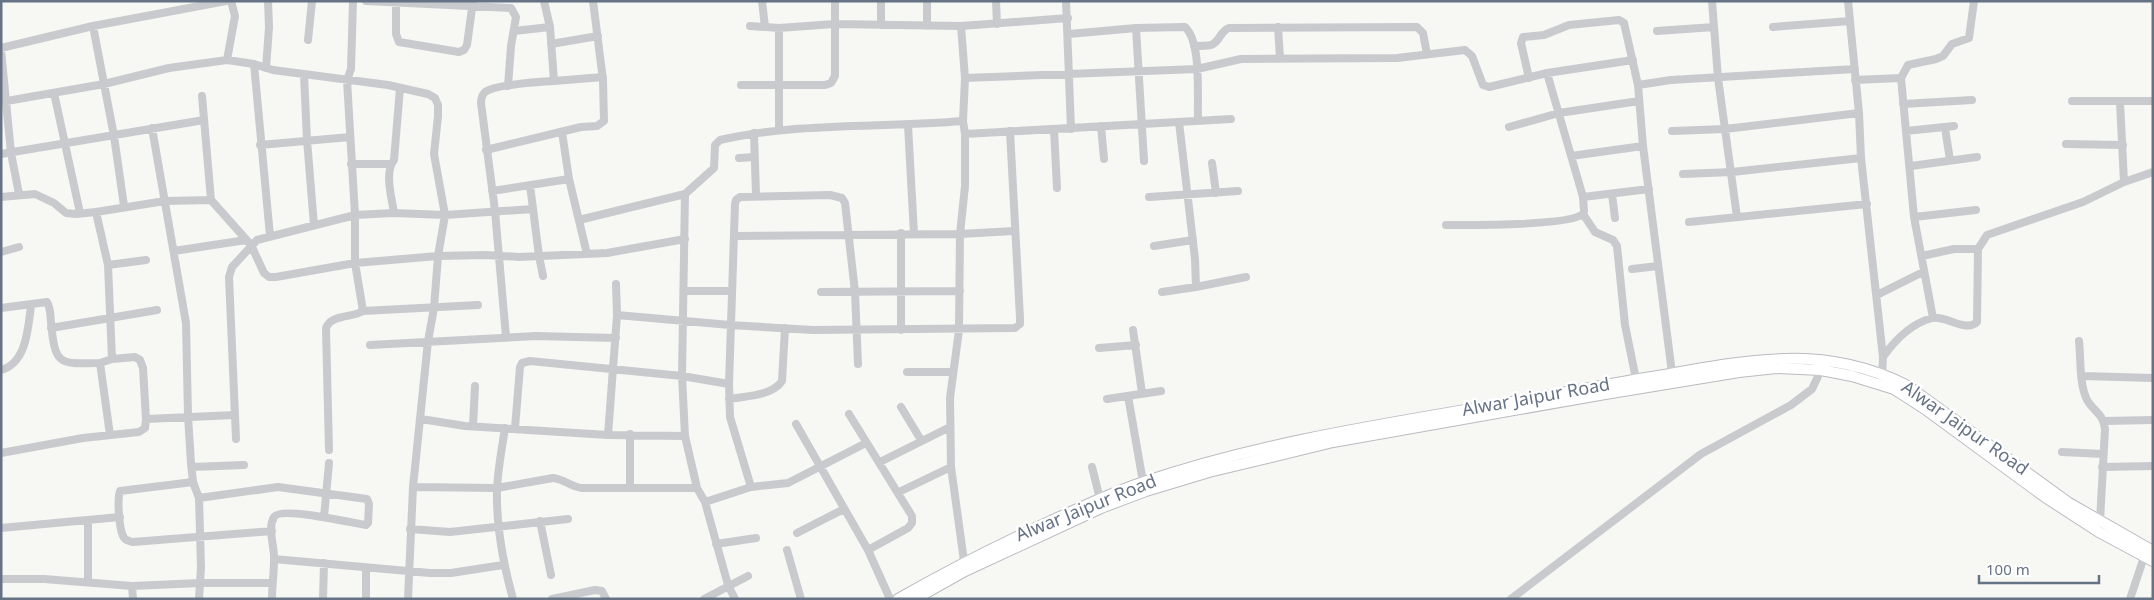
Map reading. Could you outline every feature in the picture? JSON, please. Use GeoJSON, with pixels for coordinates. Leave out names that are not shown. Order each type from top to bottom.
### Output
{"type":"FeatureCollection","features":[{"type":"Feature","properties":{"kind":"main road","name":"Alwar Jaipur Road"},"geometry":{"type":"LineString","coordinates":[[898,599],[964,561],[1100,499],[1143,482],[1239,454],[1305,438],[1636,380],[1651,382],[1672,373],[1725,364],[1785,358],[1836,363],[1882,373],[1908,386],[2048,488],[2148,551],[2153,561]]}},
{"type":"Feature","properties":{"kind":"main road","name":"Alwar Jaipur Road"},"geometry":{"type":"LineString","coordinates":[[915,599],[965,571],[1102,508],[1172,482],[1334,442],[1651,382],[1757,370],[1799,368],[1852,376],[1881,384],[1906,396],[2045,497],[2100,532],[2148,551]]}},
{"type":"Feature","properties":{"kind":"street"},"geometry":{"type":"LineString","coordinates":[[19,194],[4,102],[1,49],[93,26],[226,1]]}},
{"type":"Feature","properties":{"kind":"street"},"geometry":{"type":"LineString","coordinates":[[227,60],[235,16],[231,1]]}},
{"type":"Feature","properties":{"kind":"street"},"geometry":{"type":"LineString","coordinates":[[266,68],[269,27],[268,1]]}},
{"type":"Feature","properties":{"kind":"street"},"geometry":{"type":"LineString","coordinates":[[308,40],[312,1]]}},
{"type":"Feature","properties":{"kind":"street"},"geometry":{"type":"LineString","coordinates":[[353,1],[351,69],[347,80],[355,216],[355,263],[364,311]]}},
{"type":"Feature","properties":{"kind":"street"},"geometry":{"type":"LineString","coordinates":[[366,1],[472,4],[511,8],[516,17],[508,86]]}},
{"type":"Feature","properties":{"kind":"street"},"geometry":{"type":"LineString","coordinates":[[544,1],[550,27],[554,81]]}},
{"type":"Feature","properties":{"kind":"street"},"geometry":{"type":"LineString","coordinates":[[486,150],[562,132],[597,126],[604,121],[603,77],[593,1]]}},
{"type":"Feature","properties":{"kind":"street"},"geometry":{"type":"LineString","coordinates":[[762,1],[765,27]]}},
{"type":"Feature","properties":{"kind":"street"},"geometry":{"type":"LineString","coordinates":[[741,85],[825,85],[831,83],[834,76],[834,1]]}},
{"type":"Feature","properties":{"kind":"street"},"geometry":{"type":"LineString","coordinates":[[881,1],[881,25]]}},
{"type":"Feature","properties":{"kind":"street"},"geometry":{"type":"LineString","coordinates":[[927,1],[927,26]]}},
{"type":"Feature","properties":{"kind":"street"},"geometry":{"type":"LineString","coordinates":[[996,1],[998,24]]}},
{"type":"Feature","properties":{"kind":"street"},"geometry":{"type":"LineString","coordinates":[[1066,1],[1069,34],[1071,129]]}},
{"type":"Feature","properties":{"kind":"street"},"geometry":{"type":"LineString","coordinates":[[1712,1],[1718,78],[1737,217]]}},
{"type":"Feature","properties":{"kind":"street"},"geometry":{"type":"LineString","coordinates":[[1848,1],[1859,113],[1861,158],[1883,358],[1881,384]]}},
{"type":"Feature","properties":{"kind":"street"},"geometry":{"type":"LineString","coordinates":[[1933,318],[1914,216],[1911,166],[1901,78],[1908,65],[1943,56],[1952,44],[1969,38],[1971,35],[1974,1]]}},
{"type":"Feature","properties":{"kind":"street"},"geometry":{"type":"LineString","coordinates":[[396,2],[396,34],[399,42],[459,52],[467,46],[472,4]]}},
{"type":"Feature","properties":{"kind":"street"},"geometry":{"type":"LineString","coordinates":[[750,26],[779,28],[834,24],[961,26],[1068,18]]}},
{"type":"Feature","properties":{"kind":"street"},"geometry":{"type":"LineString","coordinates":[[1529,78],[1521,43],[1523,37],[1544,35],[1569,26],[1620,20],[1624,23],[1638,85],[1643,146],[1672,373]]}},
{"type":"Feature","properties":{"kind":"street"},"geometry":{"type":"LineString","coordinates":[[1772,27],[1850,22]]}},
{"type":"Feature","properties":{"kind":"street"},"geometry":{"type":"LineString","coordinates":[[93,26],[114,136],[124,206]]}},
{"type":"Feature","properties":{"kind":"street"},"geometry":{"type":"LineString","coordinates":[[961,26],[965,78],[963,121],[965,186],[960,234],[959,330],[952,372],[950,427],[951,467],[964,561]]}},
{"type":"Feature","properties":{"kind":"street"},"geometry":{"type":"LineString","coordinates":[[514,31],[550,27]]}},
{"type":"Feature","properties":{"kind":"street"},"geometry":{"type":"LineString","coordinates":[[1278,27],[1280,58]]}},
{"type":"Feature","properties":{"kind":"street"},"geometry":{"type":"LineString","coordinates":[[1194,46],[1212,45],[1223,31],[1229,28],[1417,27],[1423,34],[1427,54]]}},
{"type":"Feature","properties":{"kind":"street"},"geometry":{"type":"LineString","coordinates":[[1657,31],[1714,27]]}},
{"type":"Feature","properties":{"kind":"street"},"geometry":{"type":"LineString","coordinates":[[779,28],[779,130]]}},
{"type":"Feature","properties":{"kind":"street"},"geometry":{"type":"LineString","coordinates":[[1069,34],[1136,28],[1185,28],[1190,32],[1194,46],[1197,69],[1198,121]]}},
{"type":"Feature","properties":{"kind":"street"},"geometry":{"type":"LineString","coordinates":[[1136,28],[1144,161]]}},
{"type":"Feature","properties":{"kind":"street"},"geometry":{"type":"LineString","coordinates":[[551,44],[598,36]]}},
{"type":"Feature","properties":{"kind":"street"},"geometry":{"type":"LineString","coordinates":[[965,78],[1197,69],[1241,59],[1397,58],[1457,50],[1470,52],[1480,80],[1483,85],[1489,87],[1547,73],[1633,60]]}},
{"type":"Feature","properties":{"kind":"street"},"geometry":{"type":"LineString","coordinates":[[4,102],[104,84],[169,68],[227,60],[304,75],[388,85],[428,94],[435,98],[438,105],[434,154],[445,215],[438,256],[434,308],[428,341],[422,419],[413,487],[408,599]]}},
{"type":"Feature","properties":{"kind":"street"},"geometry":{"type":"LineString","coordinates":[[254,64],[260,145],[270,236]]}},
{"type":"Feature","properties":{"kind":"street"},"geometry":{"type":"LineString","coordinates":[[1638,85],[1671,80],[1855,69]]}},
{"type":"Feature","properties":{"kind":"street"},"geometry":{"type":"LineString","coordinates":[[1547,73],[1583,196],[1583,214],[1595,232],[1613,240],[1617,246],[1625,325],[1636,380]]}},
{"type":"Feature","properties":{"kind":"street"},"geometry":{"type":"LineString","coordinates":[[304,75],[314,225]]}},
{"type":"Feature","properties":{"kind":"street"},"geometry":{"type":"LineString","coordinates":[[506,337],[495,211],[486,150],[481,96],[487,90],[508,86],[603,77]]}},
{"type":"Feature","properties":{"kind":"street"},"geometry":{"type":"LineString","coordinates":[[1855,80],[1901,78]]}},
{"type":"Feature","properties":{"kind":"street"},"geometry":{"type":"LineString","coordinates":[[394,213],[389,174],[390,164],[394,160],[400,88]]}},
{"type":"Feature","properties":{"kind":"street"},"geometry":{"type":"LineString","coordinates":[[54,93],[80,213]]}},
{"type":"Feature","properties":{"kind":"street"},"geometry":{"type":"LineString","coordinates":[[202,96],[212,200],[248,242],[264,273],[269,276],[276,278],[355,263],[438,256],[587,254],[631,250],[685,239]]}},
{"type":"Feature","properties":{"kind":"street"},"geometry":{"type":"LineString","coordinates":[[1903,104],[1972,100]]}},
{"type":"Feature","properties":{"kind":"street"},"geometry":{"type":"LineString","coordinates":[[1509,127],[1559,112],[1639,101]]}},
{"type":"Feature","properties":{"kind":"street"},"geometry":{"type":"LineString","coordinates":[[2072,101],[2153,101]]}},
{"type":"Feature","properties":{"kind":"street"},"geometry":{"type":"LineString","coordinates":[[2120,102],[2124,182]]}},
{"type":"Feature","properties":{"kind":"street"},"geometry":{"type":"LineString","coordinates":[[1672,131],[1726,129],[1859,113]]}},
{"type":"Feature","properties":{"kind":"street"},"geometry":{"type":"LineString","coordinates":[[964,134],[1231,119]]}},
{"type":"Feature","properties":{"kind":"street"},"geometry":{"type":"LineString","coordinates":[[1,154],[204,120]]}},
{"type":"Feature","properties":{"kind":"street"},"geometry":{"type":"LineString","coordinates":[[578,220],[685,194],[714,168],[716,142],[754,133],[779,130],[908,126],[963,121]]}},
{"type":"Feature","properties":{"kind":"street"},"geometry":{"type":"LineString","coordinates":[[1179,122],[1193,240],[1196,288]]}},
{"type":"Feature","properties":{"kind":"street"},"geometry":{"type":"LineString","coordinates":[[908,126],[914,234]]}},
{"type":"Feature","properties":{"kind":"street"},"geometry":{"type":"LineString","coordinates":[[1101,126],[1104,159]]}},
{"type":"Feature","properties":{"kind":"street"},"geometry":{"type":"LineString","coordinates":[[1906,131],[1954,126]]}},
{"type":"Feature","properties":{"kind":"street"},"geometry":{"type":"LineString","coordinates":[[152,128],[186,323],[188,416],[194,482],[199,498],[201,567],[199,599]]}},
{"type":"Feature","properties":{"kind":"street"},"geometry":{"type":"LineString","coordinates":[[1945,128],[1950,160]]}},
{"type":"Feature","properties":{"kind":"street"},"geometry":{"type":"LineString","coordinates":[[1054,130],[1057,188]]}},
{"type":"Feature","properties":{"kind":"street"},"geometry":{"type":"LineString","coordinates":[[562,132],[569,179],[587,254]]}},
{"type":"Feature","properties":{"kind":"street"},"geometry":{"type":"LineString","coordinates":[[617,315],[730,326],[786,328],[959,330],[1015,328],[1020,324],[1010,132]]}},
{"type":"Feature","properties":{"kind":"street"},"geometry":{"type":"LineString","coordinates":[[754,133],[756,196]]}},
{"type":"Feature","properties":{"kind":"street"},"geometry":{"type":"LineString","coordinates":[[260,145],[350,138]]}},
{"type":"Feature","properties":{"kind":"street"},"geometry":{"type":"LineString","coordinates":[[2066,144],[2123,145]]}},
{"type":"Feature","properties":{"kind":"street"},"geometry":{"type":"LineString","coordinates":[[1571,156],[1643,146]]}},
{"type":"Feature","properties":{"kind":"street"},"geometry":{"type":"LineString","coordinates":[[739,158],[754,157]]}},
{"type":"Feature","properties":{"kind":"street"},"geometry":{"type":"LineString","coordinates":[[1911,166],[1977,157]]}},
{"type":"Feature","properties":{"kind":"street"},"geometry":{"type":"LineString","coordinates":[[1683,174],[1732,172],[1861,158]]}},
{"type":"Feature","properties":{"kind":"street"},"geometry":{"type":"LineString","coordinates":[[1212,163],[1216,193]]}},
{"type":"Feature","properties":{"kind":"street"},"geometry":{"type":"LineString","coordinates":[[352,164],[390,164]]}},
{"type":"Feature","properties":{"kind":"street"},"geometry":{"type":"LineString","coordinates":[[1883,358],[1895,340],[1933,318],[1950,320],[1969,326],[1974,326],[1978,322],[1978,249],[1987,236],[2083,202],[2124,182],[2153,172]]}},
{"type":"Feature","properties":{"kind":"street"},"geometry":{"type":"LineString","coordinates":[[492,191],[569,179]]}},
{"type":"Feature","properties":{"kind":"street"},"geometry":{"type":"LineString","coordinates":[[530,185],[543,276]]}},
{"type":"Feature","properties":{"kind":"street"},"geometry":{"type":"LineString","coordinates":[[1583,196],[1649,189]]}},
{"type":"Feature","properties":{"kind":"street"},"geometry":{"type":"LineString","coordinates":[[1149,197],[1238,191]]}},
{"type":"Feature","properties":{"kind":"street"},"geometry":{"type":"LineString","coordinates":[[1,197],[35,194],[54,203],[66,213],[96,212],[124,206],[165,201],[212,200]]}},
{"type":"Feature","properties":{"kind":"street"},"geometry":{"type":"LineString","coordinates":[[685,194],[682,321],[685,436],[697,488],[705,502],[728,585],[735,599]]}},
{"type":"Feature","properties":{"kind":"street"},"geometry":{"type":"LineString","coordinates":[[1612,194],[1615,218]]}},
{"type":"Feature","properties":{"kind":"street"},"geometry":{"type":"LineString","coordinates":[[751,487],[730,418],[729,399],[734,236],[736,200],[740,197],[830,195],[842,198],[845,203],[855,292],[858,364]]}},
{"type":"Feature","properties":{"kind":"street"},"geometry":{"type":"LineString","coordinates":[[1689,222],[1867,204]]}},
{"type":"Feature","properties":{"kind":"street"},"geometry":{"type":"LineString","coordinates":[[174,251],[248,242],[355,216],[394,213],[445,215],[533,209]]}},
{"type":"Feature","properties":{"kind":"street"},"geometry":{"type":"LineString","coordinates":[[1914,216],[1976,210]]}},
{"type":"Feature","properties":{"kind":"street"},"geometry":{"type":"LineString","coordinates":[[96,212],[108,265],[112,359]]}},
{"type":"Feature","properties":{"kind":"street"},"geometry":{"type":"LineString","coordinates":[[1446,225],[1539,222],[1572,219],[1583,214]]}},
{"type":"Feature","properties":{"kind":"street"},"geometry":{"type":"LineString","coordinates":[[734,236],[901,233],[960,234],[1014,231]]}},
{"type":"Feature","properties":{"kind":"street"},"geometry":{"type":"LineString","coordinates":[[901,233],[901,330]]}},
{"type":"Feature","properties":{"kind":"street"},"geometry":{"type":"LineString","coordinates":[[1154,246],[1193,240]]}},
{"type":"Feature","properties":{"kind":"street"},"geometry":{"type":"LineString","coordinates":[[236,439],[229,277],[232,267],[248,242]]}},
{"type":"Feature","properties":{"kind":"street"},"geometry":{"type":"LineString","coordinates":[[1,252],[19,247]]}},
{"type":"Feature","properties":{"kind":"street"},"geometry":{"type":"LineString","coordinates":[[1922,256],[1954,249],[1978,249]]}},
{"type":"Feature","properties":{"kind":"street"},"geometry":{"type":"LineString","coordinates":[[108,265],[146,260]]}},
{"type":"Feature","properties":{"kind":"street"},"geometry":{"type":"LineString","coordinates":[[1632,269],[1658,266]]}},
{"type":"Feature","properties":{"kind":"street"},"geometry":{"type":"LineString","coordinates":[[1877,295],[1923,272]]}},
{"type":"Feature","properties":{"kind":"street"},"geometry":{"type":"LineString","coordinates":[[1162,292],[1196,288],[1246,277]]}},
{"type":"Feature","properties":{"kind":"street"},"geometry":{"type":"LineString","coordinates":[[608,435],[616,338],[616,284]]}},
{"type":"Feature","properties":{"kind":"street"},"geometry":{"type":"LineString","coordinates":[[684,291],[732,292]]}},
{"type":"Feature","properties":{"kind":"street"},"geometry":{"type":"LineString","coordinates":[[820,292],[960,291]]}},
{"type":"Feature","properties":{"kind":"street"},"geometry":{"type":"LineString","coordinates":[[1,308],[31,306],[48,302],[54,347],[64,361],[70,364],[135,357],[140,360],[143,368],[146,419],[144,428],[138,432],[54,443],[1,453]]}},
{"type":"Feature","properties":{"kind":"street"},"geometry":{"type":"LineString","coordinates":[[329,450],[326,328],[328,322],[334,319],[353,316],[364,311],[478,305]]}},
{"type":"Feature","properties":{"kind":"street"},"geometry":{"type":"LineString","coordinates":[[1,370],[16,362],[26,341],[31,306]]}},
{"type":"Feature","properties":{"kind":"street"},"geometry":{"type":"LineString","coordinates":[[52,328],[157,310]]}},
{"type":"Feature","properties":{"kind":"street"},"geometry":{"type":"LineString","coordinates":[[729,399],[764,393],[779,386],[782,381],[786,328]]}},
{"type":"Feature","properties":{"kind":"street"},"geometry":{"type":"LineString","coordinates":[[1134,330],[1142,393]]}},
{"type":"Feature","properties":{"kind":"street"},"geometry":{"type":"LineString","coordinates":[[370,346],[506,337],[616,338]]}},
{"type":"Feature","properties":{"kind":"street"},"geometry":{"type":"LineString","coordinates":[[2079,341],[2084,392],[2088,401],[2104,421],[2100,521]]}},
{"type":"Feature","properties":{"kind":"street"},"geometry":{"type":"LineString","coordinates":[[1100,348],[1136,345]]}},
{"type":"Feature","properties":{"kind":"street"},"geometry":{"type":"LineString","coordinates":[[515,428],[520,367],[522,363],[530,361],[682,376],[729,384]]}},
{"type":"Feature","properties":{"kind":"street"},"geometry":{"type":"LineString","coordinates":[[100,362],[110,435]]}},
{"type":"Feature","properties":{"kind":"street"},"geometry":{"type":"LineString","coordinates":[[1511,599],[1701,454],[1792,405],[1812,389],[1821,370]]}},
{"type":"Feature","properties":{"kind":"street"},"geometry":{"type":"LineString","coordinates":[[907,372],[952,372]]}},
{"type":"Feature","properties":{"kind":"street"},"geometry":{"type":"LineString","coordinates":[[2082,376],[2153,378]]}},
{"type":"Feature","properties":{"kind":"street"},"geometry":{"type":"LineString","coordinates":[[473,426],[475,386]]}},
{"type":"Feature","properties":{"kind":"street"},"geometry":{"type":"LineString","coordinates":[[1107,399],[1161,391]]}},
{"type":"Feature","properties":{"kind":"street"},"geometry":{"type":"LineString","coordinates":[[1128,396],[1143,482]]}},
{"type":"Feature","properties":{"kind":"street"},"geometry":{"type":"LineString","coordinates":[[902,407],[921,440]]}},
{"type":"Feature","properties":{"kind":"street"},"geometry":{"type":"LineString","coordinates":[[848,414],[899,492],[912,516],[912,523],[908,528],[868,550]]}},
{"type":"Feature","properties":{"kind":"street"},"geometry":{"type":"LineString","coordinates":[[146,419],[235,415]]}},
{"type":"Feature","properties":{"kind":"street"},"geometry":{"type":"LineString","coordinates":[[422,419],[473,426],[608,435],[685,436]]}},
{"type":"Feature","properties":{"kind":"street"},"geometry":{"type":"LineString","coordinates":[[2104,421],[2153,420]]}},
{"type":"Feature","properties":{"kind":"street"},"geometry":{"type":"LineString","coordinates":[[796,424],[868,550],[890,599]]}},
{"type":"Feature","properties":{"kind":"street"},"geometry":{"type":"LineString","coordinates":[[880,462],[950,427]]}},
{"type":"Feature","properties":{"kind":"street"},"geometry":{"type":"LineString","coordinates":[[505,428],[497,488],[503,565],[513,599]]}},
{"type":"Feature","properties":{"kind":"street"},"geometry":{"type":"LineString","coordinates":[[630,434],[630,487]]}},
{"type":"Feature","properties":{"kind":"street"},"geometry":{"type":"LineString","coordinates":[[705,502],[751,487],[788,483],[866,443]]}},
{"type":"Feature","properties":{"kind":"street"},"geometry":{"type":"LineString","coordinates":[[2062,452],[2103,454]]}},
{"type":"Feature","properties":{"kind":"street"},"geometry":{"type":"LineString","coordinates":[[324,517],[330,463]]}},
{"type":"Feature","properties":{"kind":"street"},"geometry":{"type":"LineString","coordinates":[[192,467],[244,465]]}},
{"type":"Feature","properties":{"kind":"street"},"geometry":{"type":"LineString","coordinates":[[2102,467],[2153,466]]}},
{"type":"Feature","properties":{"kind":"street"},"geometry":{"type":"LineString","coordinates":[[899,492],[951,467]]}},
{"type":"Feature","properties":{"kind":"street"},"geometry":{"type":"LineString","coordinates":[[1092,467],[1100,499]]}},
{"type":"Feature","properties":{"kind":"street"},"geometry":{"type":"LineString","coordinates":[[413,487],[497,488],[553,478],[560,479],[575,487],[697,488]]}},
{"type":"Feature","properties":{"kind":"street"},"geometry":{"type":"LineString","coordinates":[[194,482],[120,491],[118,496],[123,537],[127,541],[133,542],[272,532]]}},
{"type":"Feature","properties":{"kind":"street"},"geometry":{"type":"LineString","coordinates":[[199,498],[278,487],[326,492],[366,499],[369,504],[368,523],[366,525],[324,517],[277,514],[274,518],[272,532],[274,559],[272,599]]}},
{"type":"Feature","properties":{"kind":"street"},"geometry":{"type":"LineString","coordinates":[[797,533],[844,509]]}},
{"type":"Feature","properties":{"kind":"street"},"geometry":{"type":"LineString","coordinates":[[1,528],[120,517]]}},
{"type":"Feature","properties":{"kind":"street"},"geometry":{"type":"LineString","coordinates":[[410,529],[450,532],[568,519]]}},
{"type":"Feature","properties":{"kind":"street"},"geometry":{"type":"LineString","coordinates":[[88,520],[88,582]]}},
{"type":"Feature","properties":{"kind":"street"},"geometry":{"type":"LineString","coordinates":[[540,521],[551,575]]}},
{"type":"Feature","properties":{"kind":"street"},"geometry":{"type":"LineString","coordinates":[[716,544],[756,538]]}},
{"type":"Feature","properties":{"kind":"street"},"geometry":{"type":"LineString","coordinates":[[787,550],[801,599]]}},
{"type":"Feature","properties":{"kind":"street"},"geometry":{"type":"LineString","coordinates":[[2130,599],[2148,551]]}},
{"type":"Feature","properties":{"kind":"street"},"geometry":{"type":"LineString","coordinates":[[274,559],[410,572],[451,573],[503,565]]}},
{"type":"Feature","properties":{"kind":"street"},"geometry":{"type":"LineString","coordinates":[[323,599],[324,563]]}},
{"type":"Feature","properties":{"kind":"street"},"geometry":{"type":"LineString","coordinates":[[366,568],[366,599]]}},
{"type":"Feature","properties":{"kind":"street"},"geometry":{"type":"LineString","coordinates":[[704,599],[748,576]]}},
{"type":"Feature","properties":{"kind":"street"},"geometry":{"type":"LineString","coordinates":[[1,579],[88,582],[132,586],[200,583],[272,583]]}},
{"type":"Feature","properties":{"kind":"street"},"geometry":{"type":"LineString","coordinates":[[132,586],[133,599]]}},
{"type":"Feature","properties":{"kind":"street"},"geometry":{"type":"LineString","coordinates":[[557,598],[595,590],[602,591],[606,599]]}}]}
